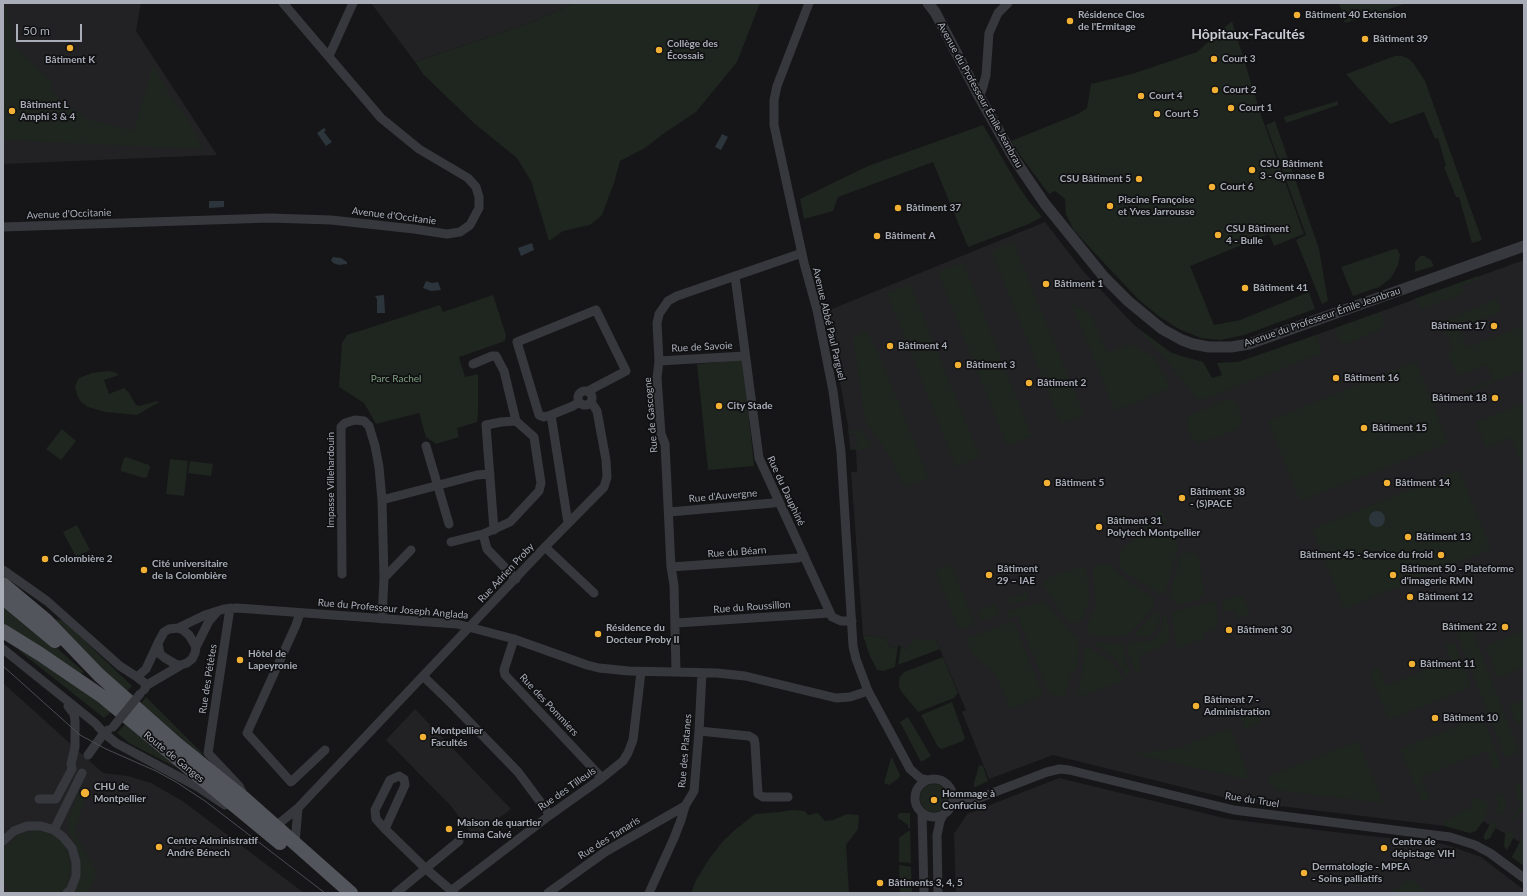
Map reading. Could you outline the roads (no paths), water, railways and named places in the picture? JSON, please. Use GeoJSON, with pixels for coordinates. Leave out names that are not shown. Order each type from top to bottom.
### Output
{"type":"FeatureCollection","features":[{"type":"Feature","properties":{"kind":"main road","name":"Route de Ganges"},"geometry":{"type":"LineString","coordinates":[[3,584],[46,620],[100,675],[178,745],[276,826],[290,845],[337,893]]}},
{"type":"Feature","properties":{"kind":"main road"},"geometry":{"type":"LineString","coordinates":[[3,598],[67,651],[100,675]]}},
{"type":"Feature","properties":{"kind":"main road","name":"Route de Ganges"},"geometry":{"type":"LineString","coordinates":[[3,631],[51,661],[103,698],[351,893]]}},
{"type":"Feature","properties":{"kind":"street","name":"Avenue d'Occitanie"},"geometry":{"type":"LineString","coordinates":[[3,227],[270,218],[331,220],[447,234],[460,232],[470,225],[479,208],[479,197],[476,187],[468,178],[419,149],[381,118],[283,3]]}},
{"type":"Feature","properties":{"kind":"street"},"geometry":{"type":"LineString","coordinates":[[329,56],[353,3]]}},
{"type":"Feature","properties":{"kind":"street","name":"Avenue Abbé Paul Parguel"},"geometry":{"type":"LineString","coordinates":[[809,3],[777,86],[774,100],[774,125],[802,253],[817,310],[833,391],[841,452],[852,622],[856,659],[868,690],[910,769],[916,791]]}},
{"type":"Feature","properties":{"kind":"street","name":"Avenue du Professeur Émile Jeanbrau"},"geometry":{"type":"LineString","coordinates":[[928,3],[935,12],[979,96],[1015,160],[1032,186],[1069,236],[1104,277],[1142,314],[1173,335],[1193,344],[1221,348],[1249,344],[1524,246]]}},
{"type":"Feature","properties":{"kind":"street"},"geometry":{"type":"LineString","coordinates":[[979,96],[986,75],[989,32],[998,13],[1008,3]]}},
{"type":"Feature","properties":{"kind":"street","name":"Rue de Gascogne"},"geometry":{"type":"LineString","coordinates":[[676,672],[674,631],[676,623],[674,585],[671,567],[665,444],[661,434],[657,378],[659,361],[657,322],[663,307],[677,296],[802,253]]}},
{"type":"Feature","properties":{"kind":"street","name":"Rue du Dauphiné"},"geometry":{"type":"LineString","coordinates":[[735,276],[759,458],[830,613]]}},
{"type":"Feature","properties":{"kind":"street"},"geometry":{"type":"LineString","coordinates":[[596,310],[626,371],[588,391],[584,390],[578,397],[579,402],[574,406],[544,418],[539,415],[517,342],[596,310]]}},
{"type":"Feature","properties":{"kind":"street"},"geometry":{"type":"LineString","coordinates":[[451,542],[483,534],[510,522],[539,491],[541,483],[534,437],[516,421],[504,371],[496,356],[492,356],[473,364]]}},
{"type":"Feature","properties":{"kind":"street","name":"Rue de Savoie"},"geometry":{"type":"LineString","coordinates":[[659,361],[745,356]]}},
{"type":"Feature","properties":{"kind":"street"},"geometry":{"type":"LineString","coordinates":[[579,402],[585,405],[591,402],[592,396],[588,391]]}},
{"type":"Feature","properties":{"kind":"street","name":"Rue Adrien Proby"},"geometry":{"type":"LineString","coordinates":[[276,826],[298,808],[471,627],[545,547],[604,487],[607,477],[606,460],[597,411],[591,402]]}},
{"type":"Feature","properties":{"kind":"street"},"geometry":{"type":"LineString","coordinates":[[551,415],[568,523]]}},
{"type":"Feature","properties":{"kind":"street","name":"Impasse Villehardouin"},"geometry":{"type":"LineString","coordinates":[[342,574],[341,427],[345,423],[355,420],[364,421],[369,426],[379,467],[382,500],[384,578],[382,619]]}},
{"type":"Feature","properties":{"kind":"street"},"geometry":{"type":"LineString","coordinates":[[494,530],[486,425],[516,421]]}},
{"type":"Feature","properties":{"kind":"street"},"geometry":{"type":"LineString","coordinates":[[426,446],[448,524]]}},
{"type":"Feature","properties":{"kind":"street"},"geometry":{"type":"LineString","coordinates":[[382,500],[477,475],[490,474]]}},
{"type":"Feature","properties":{"kind":"street","name":"Rue d'Auvergne"},"geometry":{"type":"LineString","coordinates":[[669,512],[773,503],[778,500]]}},
{"type":"Feature","properties":{"kind":"street"},"geometry":{"type":"LineString","coordinates":[[483,534],[487,549],[516,578]]}},
{"type":"Feature","properties":{"kind":"street"},"geometry":{"type":"LineString","coordinates":[[545,547],[594,593]]}},
{"type":"Feature","properties":{"kind":"street"},"geometry":{"type":"LineString","coordinates":[[384,578],[411,550]]}},
{"type":"Feature","properties":{"kind":"street","name":"Rue du Béarn"},"geometry":{"type":"LineString","coordinates":[[671,567],[798,558],[804,555]]}},
{"type":"Feature","properties":{"kind":"street"},"geometry":{"type":"LineString","coordinates":[[3,570],[46,601],[120,666],[147,685]]}},
{"type":"Feature","properties":{"kind":"street","name":"Rue du Professeur Joseph Anglada"},"geometry":{"type":"LineString","coordinates":[[137,677],[146,669],[159,639],[164,632],[170,629],[178,628],[204,615],[230,608],[457,624],[514,639],[587,665],[614,670],[745,676],[836,698],[850,698],[868,690]]}},
{"type":"Feature","properties":{"kind":"street","name":"Rue des Pétètes"},"geometry":{"type":"LineString","coordinates":[[208,753],[230,608]]}},
{"type":"Feature","properties":{"kind":"street"},"geometry":{"type":"LineString","coordinates":[[88,755],[104,733],[113,727],[147,685],[192,659],[196,647],[209,621],[218,611]]}},
{"type":"Feature","properties":{"kind":"street"},"geometry":{"type":"LineString","coordinates":[[300,613],[247,733],[291,782],[325,750]]}},
{"type":"Feature","properties":{"kind":"street"},"geometry":{"type":"LineString","coordinates":[[830,613],[836,619],[852,622]]}},
{"type":"Feature","properties":{"kind":"street","name":"Rue du Roussillon"},"geometry":{"type":"LineString","coordinates":[[676,623],[830,613]]}},
{"type":"Feature","properties":{"kind":"street"},"geometry":{"type":"LineString","coordinates":[[178,628],[184,630],[189,635],[196,647]]}},
{"type":"Feature","properties":{"kind":"street","name":"Rue des Pommiers"},"geometry":{"type":"LineString","coordinates":[[514,639],[504,670],[505,675],[602,778]]}},
{"type":"Feature","properties":{"kind":"street"},"geometry":{"type":"LineString","coordinates":[[158,643],[160,654],[176,665],[181,665]]}},
{"type":"Feature","properties":{"kind":"street"},"geometry":{"type":"LineString","coordinates":[[3,649],[95,723],[116,743],[198,787],[290,845],[298,808]]}},
{"type":"Feature","properties":{"kind":"street","name":"Rue des Tilleuls"},"geometry":{"type":"LineString","coordinates":[[453,892],[550,815],[623,761],[628,753],[635,728],[641,672]]}},
{"type":"Feature","properties":{"kind":"street","name":"Rue des Platanes"},"geometry":{"type":"LineString","coordinates":[[649,893],[682,820],[685,806],[694,791],[702,673]]}},
{"type":"Feature","properties":{"kind":"street"},"geometry":{"type":"LineString","coordinates":[[423,676],[518,772],[550,815]]}},
{"type":"Feature","properties":{"kind":"street"},"geometry":{"type":"LineString","coordinates":[[40,800],[56,799],[72,769],[71,764],[76,738],[74,714],[60,695]]}},
{"type":"Feature","properties":{"kind":"street"},"geometry":{"type":"LineString","coordinates":[[699,731],[749,736],[754,739],[758,794],[762,796],[788,797]]}},
{"type":"Feature","properties":{"kind":"street","name":"Route de Ganges"},"geometry":{"type":"LineString","coordinates":[[208,753],[239,786],[245,799]]}},
{"type":"Feature","properties":{"kind":"street"},"geometry":{"type":"LineString","coordinates":[[910,769],[920,778],[928,780],[941,780],[946,783],[952,792],[952,807],[940,821],[937,835],[938,893]]}},
{"type":"Feature","properties":{"kind":"street","name":"Rue du Truel"},"geometry":{"type":"LineString","coordinates":[[953,799],[968,802],[1047,772],[1060,769],[1069,770],[1234,810],[1450,837],[1475,845],[1486,851],[1524,878]]}},
{"type":"Feature","properties":{"kind":"street"},"geometry":{"type":"LineString","coordinates":[[54,830],[82,773]]}},
{"type":"Feature","properties":{"kind":"street"},"geometry":{"type":"LineString","coordinates":[[385,829],[405,785],[404,779],[399,776],[390,780],[375,810],[376,819],[385,829],[426,868],[453,892]]}},
{"type":"Feature","properties":{"kind":"street"},"geometry":{"type":"LineString","coordinates":[[928,780],[919,786],[916,791],[916,806],[922,813],[932,817],[946,813]]}},
{"type":"Feature","properties":{"kind":"street","name":"Rue du Truel"},"geometry":{"type":"LineString","coordinates":[[946,813],[969,804],[974,800]]}},
{"type":"Feature","properties":{"kind":"street","name":"Rue des Tamaris"},"geometry":{"type":"LineString","coordinates":[[548,893],[605,852],[685,806]]}},
{"type":"Feature","properties":{"kind":"street"},"geometry":{"type":"LineString","coordinates":[[922,813],[924,893]]}},
{"type":"Feature","properties":{"kind":"street"},"geometry":{"type":"LineString","coordinates":[[3,841],[14,831],[27,826],[41,826],[54,830],[63,837],[72,848],[76,862],[76,876],[67,893]]}},
{"type":"Feature","properties":{"kind":"street"},"geometry":{"type":"LineString","coordinates":[[396,893],[459,842]]}},
{"type":"Feature","properties":{"kind":"tram line"},"geometry":{"type":"LineString","coordinates":[[3,666],[80,735],[176,782],[205,801],[325,893]]}},
{"type":"Feature","properties":{"kind":"place","name":"Bâtiment 40 Extension"},"geometry":{"type":"Point","coordinates":[1297,15]}},
{"type":"Feature","properties":{"kind":"place","name":"Résidence Clos de l'Ermitage"},"geometry":{"type":"Point","coordinates":[1070,21]}},
{"type":"Feature","properties":{"kind":"place","name":"Bâtiment 39"},"geometry":{"type":"Point","coordinates":[1365,39]}},
{"type":"Feature","properties":{"kind":"place","name":"Bâtiment K"},"geometry":{"type":"Point","coordinates":[70,48]}},
{"type":"Feature","properties":{"kind":"place","name":"Collège des Écossais"},"geometry":{"type":"Point","coordinates":[659,50]}},
{"type":"Feature","properties":{"kind":"place","name":"Court 3"},"geometry":{"type":"Point","coordinates":[1214,59]}},
{"type":"Feature","properties":{"kind":"place","name":"Court 2"},"geometry":{"type":"Point","coordinates":[1215,90]}},
{"type":"Feature","properties":{"kind":"place","name":"Court 4"},"geometry":{"type":"Point","coordinates":[1141,96]}},
{"type":"Feature","properties":{"kind":"place","name":"Court 1"},"geometry":{"type":"Point","coordinates":[1231,108]}},
{"type":"Feature","properties":{"kind":"place","name":"Bâtiment L Amphi 3 & 4"},"geometry":{"type":"Point","coordinates":[12,111]}},
{"type":"Feature","properties":{"kind":"place","name":"Court 5"},"geometry":{"type":"Point","coordinates":[1157,114]}},
{"type":"Feature","properties":{"kind":"place","name":"CSU Bâtiment 3 - Gymnase B"},"geometry":{"type":"Point","coordinates":[1252,170]}},
{"type":"Feature","properties":{"kind":"place","name":"CSU Bâtiment 5"},"geometry":{"type":"Point","coordinates":[1139,179]}},
{"type":"Feature","properties":{"kind":"place","name":"Court 6"},"geometry":{"type":"Point","coordinates":[1212,187]}},
{"type":"Feature","properties":{"kind":"place","name":"Piscine Françoise et Yves Jarrousse"},"geometry":{"type":"Point","coordinates":[1110,206]}},
{"type":"Feature","properties":{"kind":"place","name":"Bâtiment 37"},"geometry":{"type":"Point","coordinates":[898,208]}},
{"type":"Feature","properties":{"kind":"place","name":"CSU Bâtiment 4 - Bulle"},"geometry":{"type":"Point","coordinates":[1218,235]}},
{"type":"Feature","properties":{"kind":"place","name":"Bâtiment A"},"geometry":{"type":"Point","coordinates":[877,236]}},
{"type":"Feature","properties":{"kind":"place","name":"Bâtiment 1"},"geometry":{"type":"Point","coordinates":[1046,284]}},
{"type":"Feature","properties":{"kind":"place","name":"Bâtiment 41"},"geometry":{"type":"Point","coordinates":[1245,288]}},
{"type":"Feature","properties":{"kind":"place","name":"Bâtiment 17"},"geometry":{"type":"Point","coordinates":[1494,326]}},
{"type":"Feature","properties":{"kind":"place","name":"Bâtiment 4"},"geometry":{"type":"Point","coordinates":[890,346]}},
{"type":"Feature","properties":{"kind":"place","name":"Bâtiment 3"},"geometry":{"type":"Point","coordinates":[958,365]}},
{"type":"Feature","properties":{"kind":"place","name":"Bâtiment 16"},"geometry":{"type":"Point","coordinates":[1336,378]}},
{"type":"Feature","properties":{"kind":"place","name":"Bâtiment 2"},"geometry":{"type":"Point","coordinates":[1029,383]}},
{"type":"Feature","properties":{"kind":"place","name":"Bâtiment 18"},"geometry":{"type":"Point","coordinates":[1495,398]}},
{"type":"Feature","properties":{"kind":"place","name":"City Stade"},"geometry":{"type":"Point","coordinates":[719,406]}},
{"type":"Feature","properties":{"kind":"place","name":"Bâtiment 15"},"geometry":{"type":"Point","coordinates":[1364,428]}},
{"type":"Feature","properties":{"kind":"place","name":"Bâtiment 5"},"geometry":{"type":"Point","coordinates":[1047,483]}},
{"type":"Feature","properties":{"kind":"place","name":"Bâtiment 14"},"geometry":{"type":"Point","coordinates":[1387,483]}},
{"type":"Feature","properties":{"kind":"place","name":"Bâtiment 38 - (S)PACE"},"geometry":{"type":"Point","coordinates":[1182,498]}},
{"type":"Feature","properties":{"kind":"place","name":"Bâtiment 31 Polytech Montpellier"},"geometry":{"type":"Point","coordinates":[1099,527]}},
{"type":"Feature","properties":{"kind":"place","name":"Bâtiment 13"},"geometry":{"type":"Point","coordinates":[1408,537]}},
{"type":"Feature","properties":{"kind":"place","name":"Bâtiment 45 - Service du froid"},"geometry":{"type":"Point","coordinates":[1441,555]}},
{"type":"Feature","properties":{"kind":"place","name":"Colombière 2"},"geometry":{"type":"Point","coordinates":[45,559]}},
{"type":"Feature","properties":{"kind":"place","name":"Cité universitaire de la Colombière"},"geometry":{"type":"Point","coordinates":[144,570]}},
{"type":"Feature","properties":{"kind":"place","name":"Bâtiment 29 – IAE"},"geometry":{"type":"Point","coordinates":[989,575]}},
{"type":"Feature","properties":{"kind":"place","name":"Bâtiment 50 - Plateforme d'imagerie RMN"},"geometry":{"type":"Point","coordinates":[1393,575]}},
{"type":"Feature","properties":{"kind":"place","name":"Bâtiment 12"},"geometry":{"type":"Point","coordinates":[1410,597]}},
{"type":"Feature","properties":{"kind":"place","name":"Bâtiment 22"},"geometry":{"type":"Point","coordinates":[1505,627]}},
{"type":"Feature","properties":{"kind":"place","name":"Bâtiment 30"},"geometry":{"type":"Point","coordinates":[1229,630]}},
{"type":"Feature","properties":{"kind":"place","name":"Résidence du Docteur Proby II"},"geometry":{"type":"Point","coordinates":[598,634]}},
{"type":"Feature","properties":{"kind":"place","name":"Hôtel de Lapeyronie"},"geometry":{"type":"Point","coordinates":[240,660]}},
{"type":"Feature","properties":{"kind":"place","name":"Bâtiment 11"},"geometry":{"type":"Point","coordinates":[1412,664]}},
{"type":"Feature","properties":{"kind":"place","name":"Bâtiment 7 - Administration"},"geometry":{"type":"Point","coordinates":[1196,706]}},
{"type":"Feature","properties":{"kind":"place","name":"Bâtiment 10"},"geometry":{"type":"Point","coordinates":[1435,718]}},
{"type":"Feature","properties":{"kind":"place","name":"Montpellier Facultés"},"geometry":{"type":"Point","coordinates":[423,737]}},
{"type":"Feature","properties":{"kind":"place","name":"CHU de Montpellier"},"geometry":{"type":"Point","coordinates":[85,793]}},
{"type":"Feature","properties":{"kind":"place","name":"Hommage à Confucius"},"geometry":{"type":"Point","coordinates":[934,800]}},
{"type":"Feature","properties":{"kind":"place","name":"Maison de quartier Emma Calvé"},"geometry":{"type":"Point","coordinates":[449,829]}},
{"type":"Feature","properties":{"kind":"place","name":"Centre Administratif André Bénech"},"geometry":{"type":"Point","coordinates":[159,847]}},
{"type":"Feature","properties":{"kind":"place","name":"Centre de dépistage VIH"},"geometry":{"type":"Point","coordinates":[1384,848]}},
{"type":"Feature","properties":{"kind":"place","name":"Dermatologie - MPEA - Soins palliatifs"},"geometry":{"type":"Point","coordinates":[1304,873]}},
{"type":"Feature","properties":{"kind":"place","name":"Bâtiments 3, 4, 5"},"geometry":{"type":"Point","coordinates":[880,883]}},
{"type":"Feature","properties":{"kind":"district","name":"Hôpitaux-Facultés"},"geometry":{"type":"Point","coordinates":[1248,34]}},
{"type":"Feature","properties":{"kind":"park label","name":"Parc Rachel"},"geometry":{"type":"Point","coordinates":[396,379]}}]}
